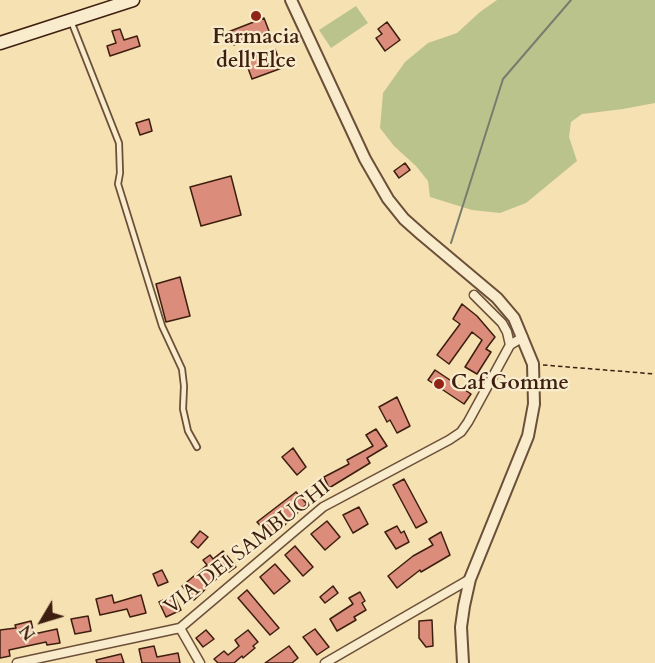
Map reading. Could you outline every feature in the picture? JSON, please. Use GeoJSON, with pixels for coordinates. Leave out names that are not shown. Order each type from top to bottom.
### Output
{"type":"FeatureCollection","features":[{"type":"Feature","properties":{"kind":"main road"},"geometry":{"type":"LineString","coordinates":[[0,43],[133,0]]}},
{"type":"Feature","properties":{"kind":"street"},"geometry":{"type":"LineString","coordinates":[[291,0],[376,179],[404,219],[497,298],[513,318],[533,364],[534,404],[528,436],[470,579],[461,627],[463,663]]}},
{"type":"Feature","properties":{"kind":"street"},"geometry":{"type":"LineString","coordinates":[[474,295],[502,323],[510,345]]}},
{"type":"Feature","properties":{"kind":"street","name":"VIA DEI SAMBUCHI"},"geometry":{"type":"LineString","coordinates":[[17,663],[180,628],[323,507],[461,432],[510,345],[523,337]]}},
{"type":"Feature","properties":{"kind":"street"},"geometry":{"type":"LineString","coordinates":[[325,663],[470,579]]}},
{"type":"Feature","properties":{"kind":"street"},"geometry":{"type":"LineString","coordinates":[[180,628],[200,663]]}},
{"type":"Feature","properties":{"kind":"lane"},"geometry":{"type":"LineString","coordinates":[[70,21],[119,143],[118,184],[162,326],[182,369],[183,409],[188,431],[197,447]]}},
{"type":"Feature","properties":{"kind":"path"},"geometry":{"type":"LineString","coordinates":[[533,364],[655,374]]}},
{"type":"Feature","properties":{"kind":"green space"},"geometry":{"type":"Polygon","coordinates":[[[497,0],[655,0],[655,103],[582,114],[571,122],[569,137],[577,161],[526,203],[500,213],[472,210],[430,197],[428,181],[380,128],[383,93],[405,62],[428,43],[457,33],[497,0]]]}},
{"type":"Feature","properties":{"kind":"green space"},"geometry":{"type":"Polygon","coordinates":[[[356,6],[368,23],[331,48],[319,30],[356,6]]]}},
{"type":"Feature","properties":{"kind":"building"},"geometry":{"type":"Polygon","coordinates":[[[264,18],[269,31],[234,45],[228,32],[264,18]]]}},
{"type":"Feature","properties":{"kind":"building"},"geometry":{"type":"Polygon","coordinates":[[[387,22],[400,40],[385,51],[376,38],[382,34],[378,29],[387,22]]]}},
{"type":"Feature","properties":{"kind":"building"},"geometry":{"type":"Polygon","coordinates":[[[120,29],[124,40],[137,36],[140,46],[110,56],[107,46],[116,43],[112,31],[120,29]]]}},
{"type":"Feature","properties":{"kind":"building"},"geometry":{"type":"Polygon","coordinates":[[[275,49],[282,68],[252,79],[245,60],[275,49]]]}},
{"type":"Feature","properties":{"kind":"building"},"geometry":{"type":"Polygon","coordinates":[[[149,119],[152,131],[140,135],[136,123],[149,119]]]}},
{"type":"Feature","properties":{"kind":"building"},"geometry":{"type":"Polygon","coordinates":[[[405,163],[410,170],[399,178],[394,171],[405,163]]]}},
{"type":"Feature","properties":{"kind":"building"},"geometry":{"type":"Polygon","coordinates":[[[231,176],[241,215],[201,226],[190,187],[231,176]]]}},
{"type":"Feature","properties":{"kind":"building"},"geometry":{"type":"Polygon","coordinates":[[[180,277],[190,316],[166,322],[156,284],[180,277]]]}},
{"type":"Feature","properties":{"kind":"building"},"geometry":{"type":"Polygon","coordinates":[[[462,304],[477,316],[495,337],[486,349],[491,352],[477,374],[465,367],[482,340],[472,332],[449,364],[437,355],[460,324],[453,319],[462,304]]]}},
{"type":"Feature","properties":{"kind":"building"},"geometry":{"type":"Polygon","coordinates":[[[435,370],[471,394],[464,404],[428,380],[435,370]]]}},
{"type":"Feature","properties":{"kind":"building"},"geometry":{"type":"Polygon","coordinates":[[[397,397],[410,426],[397,433],[390,420],[387,422],[379,407],[397,397]]]}},
{"type":"Feature","properties":{"kind":"building"},"geometry":{"type":"Polygon","coordinates":[[[376,429],[387,446],[367,458],[370,463],[329,488],[324,477],[349,464],[347,460],[373,446],[366,435],[376,429]]]}},
{"type":"Feature","properties":{"kind":"building"},"geometry":{"type":"Polygon","coordinates":[[[293,448],[306,467],[297,475],[282,457],[293,448]]]}},
{"type":"Feature","properties":{"kind":"building"},"geometry":{"type":"Polygon","coordinates":[[[404,479],[427,522],[416,528],[393,485],[404,479]]]}},
{"type":"Feature","properties":{"kind":"building"},"geometry":{"type":"Polygon","coordinates":[[[296,492],[307,504],[271,538],[257,522],[296,492]]]}},
{"type":"Feature","properties":{"kind":"building"},"geometry":{"type":"Polygon","coordinates":[[[359,507],[368,524],[353,533],[343,515],[359,507]]]}},
{"type":"Feature","properties":{"kind":"building"},"geometry":{"type":"Polygon","coordinates":[[[327,521],[340,537],[325,550],[311,534],[327,521]]]}},
{"type":"Feature","properties":{"kind":"building"},"geometry":{"type":"Polygon","coordinates":[[[397,526],[401,533],[404,531],[409,542],[396,549],[385,532],[397,526]]]}},
{"type":"Feature","properties":{"kind":"building"},"geometry":{"type":"Polygon","coordinates":[[[200,531],[208,537],[198,548],[191,542],[200,531]]]}},
{"type":"Feature","properties":{"kind":"building"},"geometry":{"type":"Polygon","coordinates":[[[441,532],[450,555],[421,572],[420,570],[397,588],[388,576],[413,556],[433,545],[429,539],[441,532]]]}},
{"type":"Feature","properties":{"kind":"building"},"geometry":{"type":"Polygon","coordinates":[[[295,546],[313,567],[303,576],[285,555],[295,546]]]}},
{"type":"Feature","properties":{"kind":"building"},"geometry":{"type":"Polygon","coordinates":[[[223,551],[236,567],[229,572],[227,569],[194,600],[182,586],[207,565],[203,560],[210,555],[213,559],[223,551]]]}},
{"type":"Feature","properties":{"kind":"building"},"geometry":{"type":"Polygon","coordinates":[[[275,564],[290,581],[274,594],[260,577],[275,564]]]}},
{"type":"Feature","properties":{"kind":"building"},"geometry":{"type":"Polygon","coordinates":[[[162,570],[168,582],[158,586],[153,574],[162,570]]]}},
{"type":"Feature","properties":{"kind":"building"},"geometry":{"type":"Polygon","coordinates":[[[333,586],[338,593],[325,603],[320,597],[333,586]]]}},
{"type":"Feature","properties":{"kind":"building"},"geometry":{"type":"Polygon","coordinates":[[[247,590],[279,628],[270,635],[238,598],[247,590]]]}},
{"type":"Feature","properties":{"kind":"building"},"geometry":{"type":"Polygon","coordinates":[[[360,592],[365,601],[362,603],[366,610],[354,617],[356,620],[337,631],[330,619],[353,604],[349,598],[360,592]]]}},
{"type":"Feature","properties":{"kind":"building"},"geometry":{"type":"Polygon","coordinates":[[[112,595],[114,603],[141,595],[146,613],[130,617],[127,609],[100,615],[96,599],[112,595]]]}},
{"type":"Feature","properties":{"kind":"building"},"geometry":{"type":"Polygon","coordinates":[[[174,595],[181,610],[166,617],[159,602],[174,595]]]}},
{"type":"Feature","properties":{"kind":"building"},"geometry":{"type":"Polygon","coordinates":[[[88,616],[91,631],[75,634],[71,619],[88,616]]]}},
{"type":"Feature","properties":{"kind":"building"},"geometry":{"type":"Polygon","coordinates":[[[432,620],[433,646],[426,647],[419,638],[419,621],[432,620]]]}},
{"type":"Feature","properties":{"kind":"building"},"geometry":{"type":"Polygon","coordinates":[[[31,621],[34,634],[57,629],[60,643],[47,645],[46,642],[9,650],[10,656],[0,658],[0,630],[16,628],[15,625],[31,621]]]}},
{"type":"Feature","properties":{"kind":"building"},"geometry":{"type":"Polygon","coordinates":[[[315,629],[329,647],[317,655],[303,637],[315,629]]]}},
{"type":"Feature","properties":{"kind":"building"},"geometry":{"type":"Polygon","coordinates":[[[206,630],[214,639],[203,647],[196,638],[206,630]]]}},
{"type":"Feature","properties":{"kind":"building"},"geometry":{"type":"Polygon","coordinates":[[[248,630],[258,642],[253,646],[255,648],[234,663],[218,663],[214,659],[224,651],[228,655],[239,646],[235,640],[248,630]]]}},
{"type":"Feature","properties":{"kind":"building"},"geometry":{"type":"Polygon","coordinates":[[[154,646],[157,657],[178,653],[180,663],[142,663],[139,649],[154,646]]]}},
{"type":"Feature","properties":{"kind":"building"},"geometry":{"type":"Polygon","coordinates":[[[289,646],[298,658],[292,663],[265,663],[289,646]]]}},
{"type":"Feature","properties":{"kind":"building"},"geometry":{"type":"Polygon","coordinates":[[[121,654],[124,663],[97,663],[96,660],[121,654]]]}},
{"type":"Feature","properties":{"kind":"waterway"},"geometry":{"type":"LineString","coordinates":[[451,243],[503,79],[571,0]]}},
{"type":"Feature","properties":{"kind":"place","name":"Farmacia dell'Elce"},"geometry":{"type":"Point","coordinates":[256,16]}},
{"type":"Feature","properties":{"kind":"place","name":"Caf Gomme"},"geometry":{"type":"Point","coordinates":[439,384]}}]}
